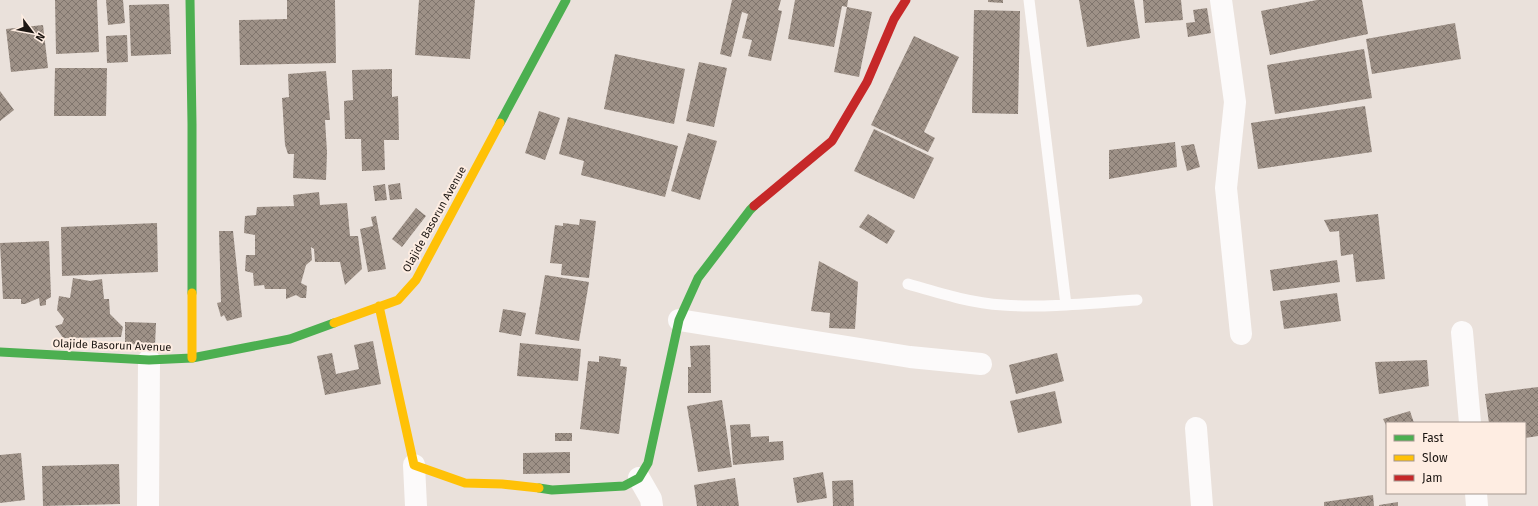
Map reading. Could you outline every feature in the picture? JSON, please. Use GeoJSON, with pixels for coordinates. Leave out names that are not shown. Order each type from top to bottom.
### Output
{"type":"FeatureCollection","features":[{"type":"Feature","properties":{"kind":"street"},"geometry":{"type":"LineString","coordinates":[[190,0],[192,124],[192,358]]}},
{"type":"Feature","properties":{"kind":"street","name":"Olajide Basorun Avenue"},"geometry":{"type":"LineString","coordinates":[[0,352],[150,360],[192,358],[290,339],[398,300],[416,280],[566,0]]}},
{"type":"Feature","properties":{"kind":"street"},"geometry":{"type":"LineString","coordinates":[[414,465],[465,483],[502,484],[552,490],[624,486],[640,478],[648,463],[678,320],[698,278],[750,210],[832,141],[866,82],[894,19],[906,0]]}},
{"type":"Feature","properties":{"kind":"street"},"geometry":{"type":"LineString","coordinates":[[1221,0],[1235,102],[1226,188],[1241,334]]}},
{"type":"Feature","properties":{"kind":"street"},"geometry":{"type":"LineString","coordinates":[[379,306],[414,465],[416,506]]}},
{"type":"Feature","properties":{"kind":"street"},"geometry":{"type":"LineString","coordinates":[[678,320],[910,357],[981,364]]}},
{"type":"Feature","properties":{"kind":"street"},"geometry":{"type":"LineString","coordinates":[[1462,332],[1470,422]]}},
{"type":"Feature","properties":{"kind":"street"},"geometry":{"type":"LineString","coordinates":[[148,506],[150,360]]}},
{"type":"Feature","properties":{"kind":"street"},"geometry":{"type":"LineString","coordinates":[[1196,428],[1202,506]]}},
{"type":"Feature","properties":{"kind":"street"},"geometry":{"type":"LineString","coordinates":[[640,478],[651,499],[652,506]]}},
{"type":"Feature","properties":{"kind":"street"},"geometry":{"type":"LineString","coordinates":[[1476,494],[1477,506]]}},
{"type":"Feature","properties":{"kind":"lane"},"geometry":{"type":"LineString","coordinates":[[1029,0],[1066,305]]}},
{"type":"Feature","properties":{"kind":"lane"},"geometry":{"type":"LineString","coordinates":[[908,284],[951,297],[1002,305],[1066,305],[1137,300]]}},
{"type":"Feature","properties":{"kind":"building"},"geometry":{"type":"Polygon","coordinates":[[[55,0],[97,0],[99,52],[56,54],[55,0]]]}},
{"type":"Feature","properties":{"kind":"building"},"geometry":{"type":"Polygon","coordinates":[[[106,0],[123,0],[125,23],[108,25],[106,0]]]}},
{"type":"Feature","properties":{"kind":"building"},"geometry":{"type":"Polygon","coordinates":[[[287,0],[335,0],[336,63],[240,65],[239,20],[287,19],[287,0]]]}},
{"type":"Feature","properties":{"kind":"building"},"geometry":{"type":"Polygon","coordinates":[[[419,0],[475,0],[470,59],[415,55],[419,0]]]}},
{"type":"Feature","properties":{"kind":"building"},"geometry":{"type":"Polygon","coordinates":[[[732,0],[781,0],[778,10],[782,11],[771,61],[748,56],[752,40],[742,38],[748,14],[742,12],[731,57],[720,54],[732,0]]]}},
{"type":"Feature","properties":{"kind":"building"},"geometry":{"type":"Polygon","coordinates":[[[795,0],[848,0],[847,7],[842,6],[834,47],[788,39],[795,0]]]}},
{"type":"Feature","properties":{"kind":"building"},"geometry":{"type":"Polygon","coordinates":[[[988,0],[1003,0],[1003,3],[988,2],[988,0]]]}},
{"type":"Feature","properties":{"kind":"building"},"geometry":{"type":"Polygon","coordinates":[[[1079,0],[1134,0],[1140,38],[1087,47],[1079,0]]]}},
{"type":"Feature","properties":{"kind":"building"},"geometry":{"type":"Polygon","coordinates":[[[1143,0],[1181,0],[1183,20],[1145,23],[1143,0]]]}},
{"type":"Feature","properties":{"kind":"building"},"geometry":{"type":"Polygon","coordinates":[[[1317,0],[1362,0],[1368,34],[1270,55],[1261,11],[1317,0]]]}},
{"type":"Feature","properties":{"kind":"building"},"geometry":{"type":"Polygon","coordinates":[[[169,4],[171,54],[131,56],[129,5],[169,4]]]}},
{"type":"Feature","properties":{"kind":"building"},"geometry":{"type":"Polygon","coordinates":[[[847,7],[872,12],[859,77],[834,72],[847,7]]]}},
{"type":"Feature","properties":{"kind":"building"},"geometry":{"type":"Polygon","coordinates":[[[1207,8],[1211,33],[1188,37],[1186,23],[1195,22],[1193,10],[1207,8]]]}},
{"type":"Feature","properties":{"kind":"building"},"geometry":{"type":"Polygon","coordinates":[[[974,10],[1020,11],[1018,114],[972,113],[974,10]]]}},
{"type":"Feature","properties":{"kind":"building"},"geometry":{"type":"Polygon","coordinates":[[[1455,23],[1461,59],[1372,74],[1366,39],[1455,23]]]}},
{"type":"Feature","properties":{"kind":"building"},"geometry":{"type":"Polygon","coordinates":[[[43,25],[48,68],[11,72],[6,29],[43,25]]]}},
{"type":"Feature","properties":{"kind":"building"},"geometry":{"type":"Polygon","coordinates":[[[127,35],[128,62],[107,63],[106,36],[127,35]]]}},
{"type":"Feature","properties":{"kind":"building"},"geometry":{"type":"Polygon","coordinates":[[[914,36],[959,57],[924,132],[935,138],[928,152],[871,125],[914,36]]]}},
{"type":"Feature","properties":{"kind":"building"},"geometry":{"type":"Polygon","coordinates":[[[1364,49],[1372,98],[1275,114],[1267,65],[1364,49]]]}},
{"type":"Feature","properties":{"kind":"building"},"geometry":{"type":"Polygon","coordinates":[[[615,54],[685,69],[674,124],[604,109],[615,54]]]}},
{"type":"Feature","properties":{"kind":"building"},"geometry":{"type":"Polygon","coordinates":[[[699,62],[727,68],[714,127],[686,121],[699,62]]]}},
{"type":"Feature","properties":{"kind":"building"},"geometry":{"type":"Polygon","coordinates":[[[55,68],[107,68],[106,116],[54,116],[55,68]]]}},
{"type":"Feature","properties":{"kind":"building"},"geometry":{"type":"Polygon","coordinates":[[[392,69],[392,97],[398,96],[399,140],[384,140],[385,170],[362,171],[361,139],[345,139],[344,101],[353,100],[352,70],[392,69]]]}},
{"type":"Feature","properties":{"kind":"building"},"geometry":{"type":"Polygon","coordinates":[[[326,71],[330,120],[325,120],[327,152],[326,180],[293,178],[294,154],[288,154],[285,145],[282,98],[289,97],[288,74],[326,71]]]}},
{"type":"Feature","properties":{"kind":"building"},"geometry":{"type":"Polygon","coordinates":[[[0,91],[14,110],[0,121],[0,91]]]}},
{"type":"Feature","properties":{"kind":"building"},"geometry":{"type":"Polygon","coordinates":[[[1365,106],[1372,152],[1258,169],[1251,123],[1365,106]]]}},
{"type":"Feature","properties":{"kind":"building"},"geometry":{"type":"Polygon","coordinates":[[[539,111],[560,118],[545,160],[525,153],[539,111]]]}},
{"type":"Feature","properties":{"kind":"building"},"geometry":{"type":"Polygon","coordinates":[[[568,117],[678,146],[665,197],[581,175],[584,161],[559,154],[568,117]]]}},
{"type":"Feature","properties":{"kind":"building"},"geometry":{"type":"Polygon","coordinates":[[[874,129],[934,158],[914,199],[854,171],[874,129]]]}},
{"type":"Feature","properties":{"kind":"building"},"geometry":{"type":"Polygon","coordinates":[[[688,133],[717,141],[700,200],[671,191],[688,133]]]}},
{"type":"Feature","properties":{"kind":"building"},"geometry":{"type":"Polygon","coordinates":[[[1175,142],[1177,167],[1109,179],[1109,150],[1175,142]]]}},
{"type":"Feature","properties":{"kind":"building"},"geometry":{"type":"Polygon","coordinates":[[[1194,144],[1200,167],[1187,171],[1181,146],[1194,144]]]}},
{"type":"Feature","properties":{"kind":"building"},"geometry":{"type":"Polygon","coordinates":[[[400,183],[402,199],[390,200],[388,185],[400,183]]]}},
{"type":"Feature","properties":{"kind":"building"},"geometry":{"type":"Polygon","coordinates":[[[385,184],[387,200],[375,201],[373,186],[385,184]]]}},
{"type":"Feature","properties":{"kind":"building"},"geometry":{"type":"Polygon","coordinates":[[[319,192],[320,205],[347,203],[350,236],[358,236],[362,269],[345,285],[340,262],[315,262],[314,249],[311,247],[312,260],[306,265],[301,283],[307,286],[306,298],[301,298],[296,295],[286,299],[286,289],[265,289],[264,285],[254,286],[253,273],[245,271],[246,255],[255,255],[255,235],[244,233],[245,216],[256,215],[257,207],[294,206],[293,195],[319,192]]]}},
{"type":"Feature","properties":{"kind":"building"},"geometry":{"type":"Polygon","coordinates":[[[416,208],[426,216],[402,247],[392,239],[416,208]]]}},
{"type":"Feature","properties":{"kind":"building"},"geometry":{"type":"Polygon","coordinates":[[[868,214],[895,231],[887,244],[859,227],[868,214]]]}},
{"type":"Feature","properties":{"kind":"building"},"geometry":{"type":"Polygon","coordinates":[[[1378,214],[1385,279],[1356,282],[1353,254],[1341,256],[1339,231],[1330,232],[1324,220],[1378,214]]]}},
{"type":"Feature","properties":{"kind":"building"},"geometry":{"type":"Polygon","coordinates":[[[376,216],[386,269],[368,272],[360,229],[373,226],[371,217],[376,216]]]}},
{"type":"Feature","properties":{"kind":"building"},"geometry":{"type":"Polygon","coordinates":[[[580,219],[596,221],[589,278],[561,275],[562,264],[550,263],[555,225],[563,226],[563,223],[579,225],[580,219]]]}},
{"type":"Feature","properties":{"kind":"building"},"geometry":{"type":"Polygon","coordinates":[[[157,223],[158,272],[62,276],[61,227],[157,223]]]}},
{"type":"Feature","properties":{"kind":"building"},"geometry":{"type":"Polygon","coordinates":[[[219,231],[233,231],[242,317],[227,321],[224,315],[221,317],[217,303],[221,302],[219,231]]]}},
{"type":"Feature","properties":{"kind":"building"},"geometry":{"type":"Polygon","coordinates":[[[49,241],[51,297],[46,300],[46,305],[40,306],[39,298],[25,304],[21,304],[21,299],[3,299],[0,243],[49,241]]]}},
{"type":"Feature","properties":{"kind":"building"},"geometry":{"type":"Polygon","coordinates":[[[1337,260],[1340,282],[1273,291],[1270,270],[1337,260]]]}},
{"type":"Feature","properties":{"kind":"building"},"geometry":{"type":"Polygon","coordinates":[[[819,261],[858,282],[855,329],[829,328],[830,313],[811,311],[819,261]]]}},
{"type":"Feature","properties":{"kind":"building"},"geometry":{"type":"Polygon","coordinates":[[[545,275],[589,282],[579,341],[535,334],[545,275]]]}},
{"type":"Feature","properties":{"kind":"building"},"geometry":{"type":"Polygon","coordinates":[[[73,278],[90,281],[102,279],[104,299],[109,299],[110,314],[123,327],[121,337],[63,338],[55,326],[62,324],[64,319],[57,310],[59,296],[70,298],[73,278]]]}},
{"type":"Feature","properties":{"kind":"building"},"geometry":{"type":"Polygon","coordinates":[[[1337,293],[1341,321],[1284,329],[1280,301],[1337,293]]]}},
{"type":"Feature","properties":{"kind":"building"},"geometry":{"type":"Polygon","coordinates":[[[503,309],[526,313],[521,336],[499,332],[503,309]]]}},
{"type":"Feature","properties":{"kind":"building"},"geometry":{"type":"Polygon","coordinates":[[[125,322],[156,323],[155,345],[125,344],[125,322]]]}},
{"type":"Feature","properties":{"kind":"building"},"geometry":{"type":"Polygon","coordinates":[[[373,341],[381,384],[325,395],[317,356],[332,353],[336,374],[359,369],[354,345],[373,341]]]}},
{"type":"Feature","properties":{"kind":"building"},"geometry":{"type":"Polygon","coordinates":[[[520,343],[581,349],[578,381],[517,376],[520,343]]]}},
{"type":"Feature","properties":{"kind":"building"},"geometry":{"type":"Polygon","coordinates":[[[710,345],[711,393],[688,393],[688,367],[691,367],[690,346],[710,345]]]}},
{"type":"Feature","properties":{"kind":"building"},"geometry":{"type":"Polygon","coordinates":[[[1057,353],[1064,381],[1016,394],[1009,365],[1057,353]]]}},
{"type":"Feature","properties":{"kind":"building"},"geometry":{"type":"Polygon","coordinates":[[[599,356],[621,359],[620,366],[627,367],[619,434],[580,429],[588,361],[599,362],[599,356]]]}},
{"type":"Feature","properties":{"kind":"building"},"geometry":{"type":"Polygon","coordinates":[[[1427,360],[1429,386],[1379,394],[1375,362],[1427,360]]]}},
{"type":"Feature","properties":{"kind":"building"},"geometry":{"type":"Polygon","coordinates":[[[1538,387],[1538,436],[1526,438],[1526,422],[1489,422],[1485,394],[1538,387]]]}},
{"type":"Feature","properties":{"kind":"building"},"geometry":{"type":"Polygon","coordinates":[[[1055,391],[1062,423],[1018,433],[1010,401],[1055,391]]]}},
{"type":"Feature","properties":{"kind":"building"},"geometry":{"type":"Polygon","coordinates":[[[722,400],[732,467],[698,472],[687,406],[722,400]]]}},
{"type":"Feature","properties":{"kind":"building"},"geometry":{"type":"Polygon","coordinates":[[[1410,411],[1414,422],[1386,422],[1386,425],[1383,419],[1410,411]]]}},
{"type":"Feature","properties":{"kind":"building"},"geometry":{"type":"Polygon","coordinates":[[[750,424],[751,437],[769,436],[769,442],[783,441],[784,460],[733,465],[730,425],[750,424]]]}},
{"type":"Feature","properties":{"kind":"building"},"geometry":{"type":"Polygon","coordinates":[[[555,433],[572,433],[572,441],[555,441],[555,433]]]}},
{"type":"Feature","properties":{"kind":"building"},"geometry":{"type":"Polygon","coordinates":[[[570,452],[570,473],[523,474],[523,453],[570,452]]]}},
{"type":"Feature","properties":{"kind":"building"},"geometry":{"type":"Polygon","coordinates":[[[21,453],[25,500],[0,503],[0,455],[21,453]]]}},
{"type":"Feature","properties":{"kind":"building"},"geometry":{"type":"Polygon","coordinates":[[[119,464],[120,504],[43,506],[42,466],[119,464]]]}},
{"type":"Feature","properties":{"kind":"building"},"geometry":{"type":"Polygon","coordinates":[[[823,472],[827,498],[797,503],[793,478],[823,472]]]}},
{"type":"Feature","properties":{"kind":"building"},"geometry":{"type":"Polygon","coordinates":[[[735,478],[739,506],[697,506],[694,485],[735,478]]]}},
{"type":"Feature","properties":{"kind":"building"},"geometry":{"type":"Polygon","coordinates":[[[853,480],[854,506],[833,506],[832,481],[853,480]]]}},
{"type":"Feature","properties":{"kind":"building"},"geometry":{"type":"Polygon","coordinates":[[[1373,495],[1374,506],[1324,506],[1324,502],[1373,495]]]}},
{"type":"Feature","properties":{"kind":"building"},"geometry":{"type":"Polygon","coordinates":[[[1398,502],[1398,506],[1379,506],[1379,505],[1398,502]]]}},
{"type":"Feature","properties":{"kind":"traffic: fast"},"geometry":{"type":"LineString","coordinates":[[190,0],[192,293]]}},
{"type":"Feature","properties":{"kind":"traffic: fast"},"geometry":{"type":"LineString","coordinates":[[500,123],[566,0]]}},
{"type":"Feature","properties":{"kind":"traffic: fast"},"geometry":{"type":"LineString","coordinates":[[539,488],[552,490],[624,486],[639,478],[648,463],[679,320],[698,278],[754,206]]}},
{"type":"Feature","properties":{"kind":"traffic: fast"},"geometry":{"type":"LineString","coordinates":[[0,352],[149,360],[192,358],[290,339],[334,323]]}},
{"type":"Feature","properties":{"kind":"traffic: slow"},"geometry":{"type":"LineString","coordinates":[[334,323],[398,300],[416,280],[500,123]]}},
{"type":"Feature","properties":{"kind":"traffic: slow"},"geometry":{"type":"LineString","coordinates":[[192,293],[192,358]]}},
{"type":"Feature","properties":{"kind":"traffic: slow"},"geometry":{"type":"LineString","coordinates":[[379,306],[414,465],[465,483],[502,484],[539,488]]}},
{"type":"Feature","properties":{"kind":"traffic: jam"},"geometry":{"type":"LineString","coordinates":[[754,206],[832,141],[867,82],[894,19],[906,0]]}}]}
